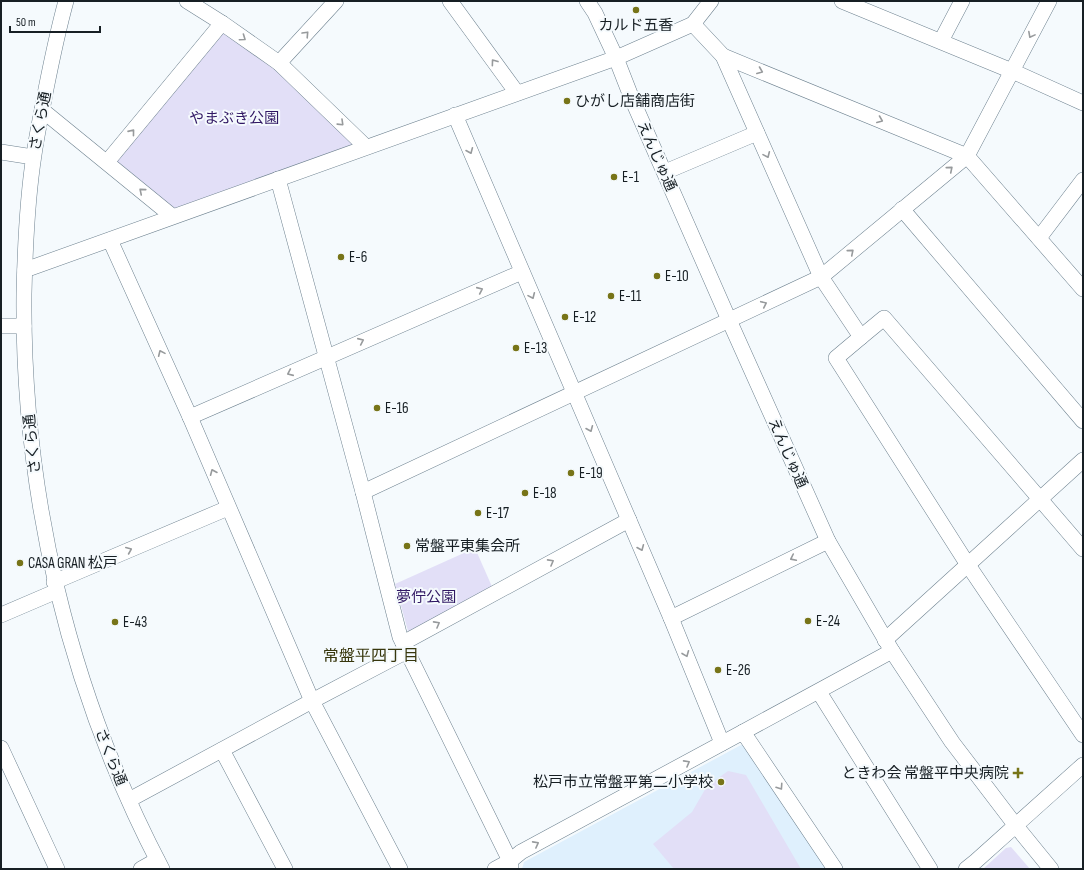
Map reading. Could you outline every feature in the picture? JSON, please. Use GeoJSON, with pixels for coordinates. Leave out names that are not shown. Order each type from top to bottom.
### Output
{"type":"FeatureCollection","features":[{"type":"Feature","properties":{"kind":"street","name":"さくら通"},"geometry":{"type":"LineString","coordinates":[[66,1],[33,157],[28,214],[24,326],[30,429],[44,532],[56,586],[82,682],[103,738],[129,800],[160,864]]}},
{"type":"Feature","properties":{"kind":"street"},"geometry":{"type":"LineString","coordinates":[[187,1],[222,23],[279,63],[366,147]]}},
{"type":"Feature","properties":{"kind":"street"},"geometry":{"type":"LineString","coordinates":[[279,63],[336,1]]}},
{"type":"Feature","properties":{"kind":"street"},"geometry":{"type":"LineString","coordinates":[[450,1],[517,93]]}},
{"type":"Feature","properties":{"kind":"street","name":"えんじゅ通"},"geometry":{"type":"LineString","coordinates":[[587,1],[595,13],[616,58],[664,172],[828,541],[889,646],[952,742],[1051,869]]}},
{"type":"Feature","properties":{"kind":"street"},"geometry":{"type":"LineString","coordinates":[[25,270],[616,58],[692,24],[711,1]]}},
{"type":"Feature","properties":{"kind":"street"},"geometry":{"type":"LineString","coordinates":[[842,1],[1012,71],[1083,103]]}},
{"type":"Feature","properties":{"kind":"street"},"geometry":{"type":"LineString","coordinates":[[941,41],[962,1]]}},
{"type":"Feature","properties":{"kind":"street"},"geometry":{"type":"LineString","coordinates":[[363,492],[821,277],[967,156],[1049,1]]}},
{"type":"Feature","properties":{"kind":"street"},"geometry":{"type":"LineString","coordinates":[[107,162],[222,23]]}},
{"type":"Feature","properties":{"kind":"street"},"geometry":{"type":"LineString","coordinates":[[692,24],[724,56],[821,277],[861,337]]}},
{"type":"Feature","properties":{"kind":"street"},"geometry":{"type":"LineString","coordinates":[[724,56],[967,156],[1083,289]]}},
{"type":"Feature","properties":{"kind":"street"},"geometry":{"type":"LineString","coordinates":[[42,110],[172,216]]}},
{"type":"Feature","properties":{"kind":"street"},"geometry":{"type":"LineString","coordinates":[[455,115],[671,618],[722,743]]}},
{"type":"Feature","properties":{"kind":"street"},"geometry":{"type":"LineString","coordinates":[[664,172],[758,133]]}},
{"type":"Feature","properties":{"kind":"street"},"geometry":{"type":"LineString","coordinates":[[1,152],[33,157]]}},
{"type":"Feature","properties":{"kind":"street"},"geometry":{"type":"LineString","coordinates":[[278,179],[363,492],[398,629],[405,647],[510,865]]}},
{"type":"Feature","properties":{"kind":"street"},"geometry":{"type":"LineString","coordinates":[[1039,238],[1083,180]]}},
{"type":"Feature","properties":{"kind":"street"},"geometry":{"type":"LineString","coordinates":[[902,209],[1083,421]]}},
{"type":"Feature","properties":{"kind":"street"},"geometry":{"type":"LineString","coordinates":[[110,240],[190,417],[312,701],[400,869]]}},
{"type":"Feature","properties":{"kind":"street"},"geometry":{"type":"LineString","coordinates":[[190,417],[522,272]]}},
{"type":"Feature","properties":{"kind":"street"},"geometry":{"type":"LineString","coordinates":[[1083,549],[884,318],[836,358],[968,565],[1083,735]]}},
{"type":"Feature","properties":{"kind":"street"},"geometry":{"type":"LineString","coordinates":[[1,326],[24,326]]}},
{"type":"Feature","properties":{"kind":"street"},"geometry":{"type":"LineString","coordinates":[[496,869],[510,865],[521,852],[819,692],[889,646],[968,565],[1083,460]]}},
{"type":"Feature","properties":{"kind":"street"},"geometry":{"type":"LineString","coordinates":[[1,615],[56,586],[228,508]]}},
{"type":"Feature","properties":{"kind":"street"},"geometry":{"type":"LineString","coordinates":[[129,800],[312,701],[629,520]]}},
{"type":"Feature","properties":{"kind":"street"},"geometry":{"type":"LineString","coordinates":[[671,618],[828,541]]}},
{"type":"Feature","properties":{"kind":"street"},"geometry":{"type":"LineString","coordinates":[[819,692],[930,869]]}},
{"type":"Feature","properties":{"kind":"street"},"geometry":{"type":"LineString","coordinates":[[743,732],[835,869]]}},
{"type":"Feature","properties":{"kind":"street"},"geometry":{"type":"LineString","coordinates":[[1,748],[57,869]]}},
{"type":"Feature","properties":{"kind":"street"},"geometry":{"type":"LineString","coordinates":[[222,750],[285,869]]}},
{"type":"Feature","properties":{"kind":"street"},"geometry":{"type":"LineString","coordinates":[[966,869],[1083,765]]}},
{"type":"Feature","properties":{"kind":"street"},"geometry":{"type":"LineString","coordinates":[[141,869],[160,864]]}},
{"type":"Feature","properties":{"kind":"shaded area","name":"松戸市立常盤平第二小学校"},"geometry":{"type":"Polygon","coordinates":[[[741,745],[746,746],[829,869],[522,869],[524,862],[741,745]]]}},
{"type":"Feature","properties":{"kind":"green space","name":"やまぶき公園"},"geometry":{"type":"Polygon","coordinates":[[[225,32],[268,61],[353,141],[351,146],[175,209],[118,165],[118,159],[220,33],[225,32]]]}},
{"type":"Feature","properties":{"kind":"green space","name":"夢佇公園"},"geometry":{"type":"Polygon","coordinates":[[[475,548],[493,589],[414,632],[408,631],[395,584],[475,548]]]}},
{"type":"Feature","properties":{"kind":"green space"},"geometry":{"type":"Polygon","coordinates":[[[728,771],[746,775],[801,869],[674,869],[653,844],[692,812],[707,786],[728,771]]]}},
{"type":"Feature","properties":{"kind":"green space"},"geometry":{"type":"Polygon","coordinates":[[[1011,847],[1030,869],[983,869],[1006,848],[1011,847]]]}},
{"type":"Feature","properties":{"kind":"place","name":"カルド五香"},"geometry":{"type":"Point","coordinates":[636,10]}},
{"type":"Feature","properties":{"kind":"place","name":"ひがし店舗商店街"},"geometry":{"type":"Point","coordinates":[567,101]}},
{"type":"Feature","properties":{"kind":"place","name":"E-1"},"geometry":{"type":"Point","coordinates":[614,177]}},
{"type":"Feature","properties":{"kind":"place","name":"E-6"},"geometry":{"type":"Point","coordinates":[341,257]}},
{"type":"Feature","properties":{"kind":"place","name":"E-10"},"geometry":{"type":"Point","coordinates":[657,276]}},
{"type":"Feature","properties":{"kind":"place","name":"E-11"},"geometry":{"type":"Point","coordinates":[611,296]}},
{"type":"Feature","properties":{"kind":"place","name":"E-12"},"geometry":{"type":"Point","coordinates":[565,317]}},
{"type":"Feature","properties":{"kind":"place","name":"E-13"},"geometry":{"type":"Point","coordinates":[516,348]}},
{"type":"Feature","properties":{"kind":"place","name":"E-16"},"geometry":{"type":"Point","coordinates":[377,408]}},
{"type":"Feature","properties":{"kind":"place","name":"E-19"},"geometry":{"type":"Point","coordinates":[571,473]}},
{"type":"Feature","properties":{"kind":"place","name":"E-18"},"geometry":{"type":"Point","coordinates":[525,493]}},
{"type":"Feature","properties":{"kind":"place","name":"E-17"},"geometry":{"type":"Point","coordinates":[478,513]}},
{"type":"Feature","properties":{"kind":"place","name":"常盤平東集会所"},"geometry":{"type":"Point","coordinates":[407,546]}},
{"type":"Feature","properties":{"kind":"place","name":"CASA GRAN 松戸"},"geometry":{"type":"Point","coordinates":[20,563]}},
{"type":"Feature","properties":{"kind":"place","name":"E-24"},"geometry":{"type":"Point","coordinates":[808,621]}},
{"type":"Feature","properties":{"kind":"place","name":"E-43"},"geometry":{"type":"Point","coordinates":[115,622]}},
{"type":"Feature","properties":{"kind":"place","name":"E-26"},"geometry":{"type":"Point","coordinates":[718,670]}},
{"type":"Feature","properties":{"kind":"place","name":"ときわ会 常盤平中央病院"},"geometry":{"type":"Point","coordinates":[1018,773]}},
{"type":"Feature","properties":{"kind":"place","name":"松戸市立常盤平第二小学校"},"geometry":{"type":"Point","coordinates":[721,782]}},
{"type":"Feature","properties":{"kind":"district","name":"常盤平四丁目"},"geometry":{"type":"Point","coordinates":[371,655]}}]}
